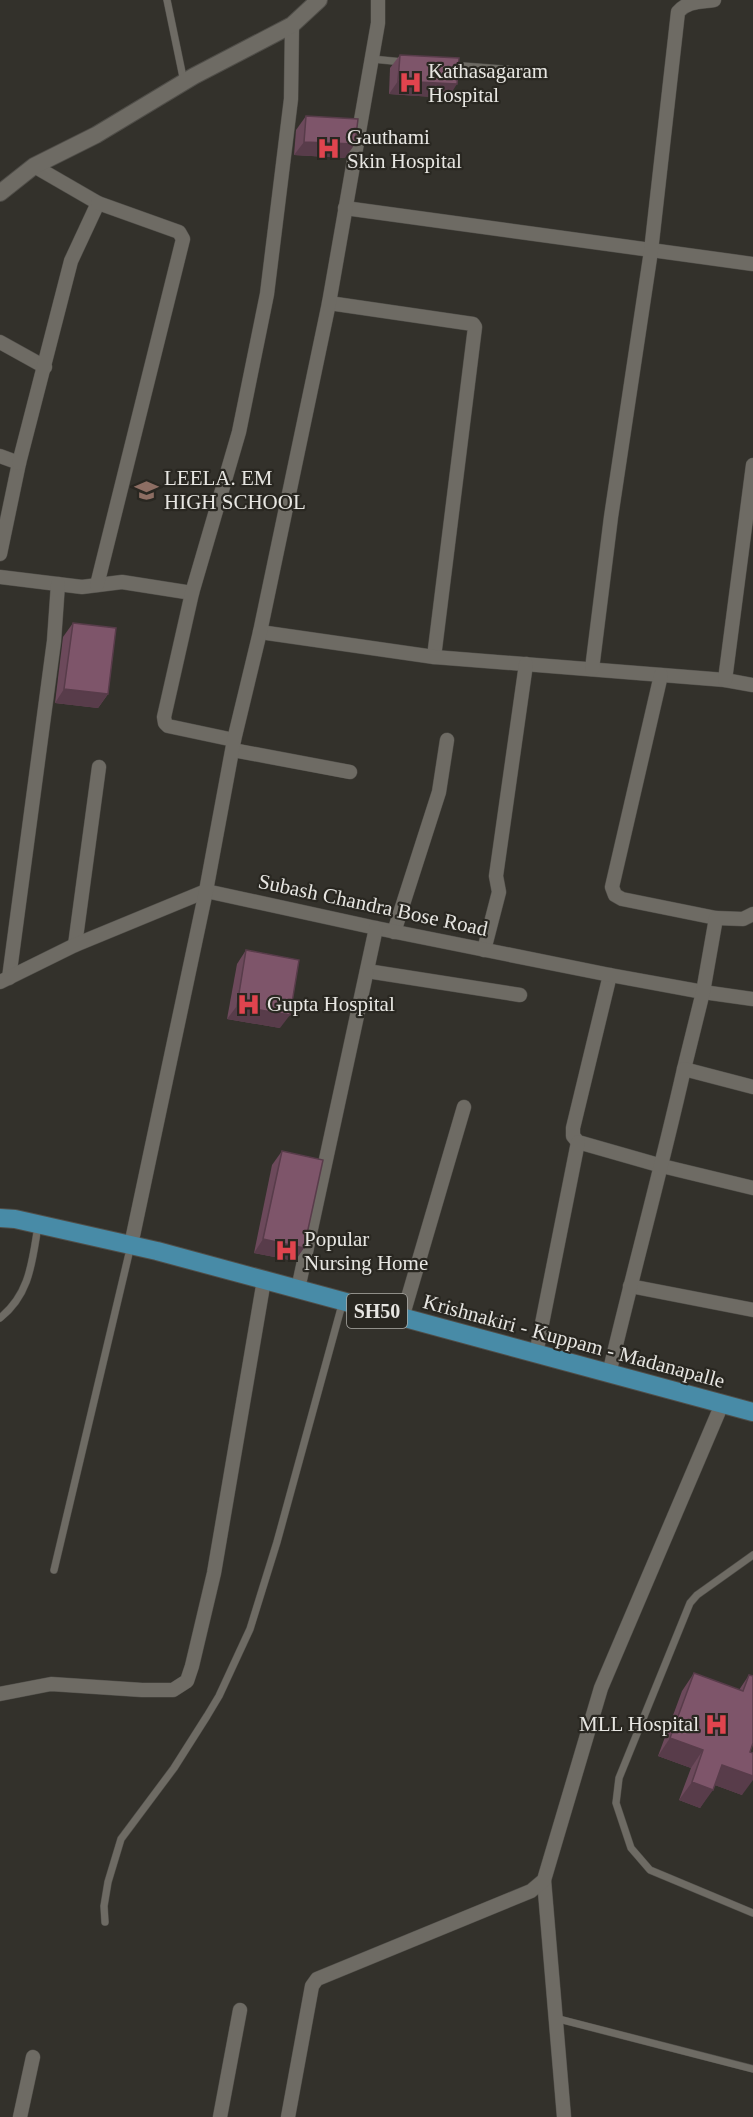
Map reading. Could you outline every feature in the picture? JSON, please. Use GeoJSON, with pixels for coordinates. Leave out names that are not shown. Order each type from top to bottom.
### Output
{"type":"FeatureCollection","features":[{"type":"Feature","properties":{"kind":"main road","name":"Krishnakiri - Kuppam - Madanapalle"},"geometry":{"type":"LineString","coordinates":[[0,1218],[131,1245],[753,1412]]}},
{"type":"Feature","properties":{"kind":"street"},"geometry":{"type":"LineString","coordinates":[[131,1245],[206,891],[233,745],[260,632],[329,303],[378,23],[378,0]]}},
{"type":"Feature","properties":{"kind":"street"},"geometry":{"type":"LineString","coordinates":[[592,669],[611,517],[651,251],[678,12],[690,3],[714,0]]}},
{"type":"Feature","properties":{"kind":"street"},"geometry":{"type":"LineString","coordinates":[[0,193],[34,166],[96,135],[184,82],[292,25],[314,2]]}},
{"type":"Feature","properties":{"kind":"street"},"geometry":{"type":"LineString","coordinates":[[292,25],[291,99],[267,294],[239,432],[192,593],[164,717],[168,726],[233,745],[351,772]]}},
{"type":"Feature","properties":{"kind":"street"},"geometry":{"type":"LineString","coordinates":[[34,166],[98,203],[179,232],[183,238],[97,585]]}},
{"type":"Feature","properties":{"kind":"street"},"geometry":{"type":"LineString","coordinates":[[0,554],[19,464],[71,261],[98,203]]}},
{"type":"Feature","properties":{"kind":"street"},"geometry":{"type":"LineString","coordinates":[[345,208],[753,264]]}},
{"type":"Feature","properties":{"kind":"street"},"geometry":{"type":"LineString","coordinates":[[329,303],[473,324],[475,327],[434,657]]}},
{"type":"Feature","properties":{"kind":"street"},"geometry":{"type":"LineString","coordinates":[[0,342],[45,367]]}},
{"type":"Feature","properties":{"kind":"street"},"geometry":{"type":"LineString","coordinates":[[0,456],[19,464]]}},
{"type":"Feature","properties":{"kind":"street"},"geometry":{"type":"LineString","coordinates":[[725,680],[753,465]]}},
{"type":"Feature","properties":{"kind":"street"},"geometry":{"type":"LineString","coordinates":[[0,577],[82,587],[123,582],[192,593]]}},
{"type":"Feature","properties":{"kind":"street"},"geometry":{"type":"LineString","coordinates":[[4,980],[54,641],[58,584]]}},
{"type":"Feature","properties":{"kind":"street"},"geometry":{"type":"LineString","coordinates":[[260,632],[434,657],[725,680],[753,685]]}},
{"type":"Feature","properties":{"kind":"street"},"geometry":{"type":"LineString","coordinates":[[484,950],[499,892],[496,876],[526,664]]}},
{"type":"Feature","properties":{"kind":"street"},"geometry":{"type":"LineString","coordinates":[[661,675],[612,887],[615,895],[622,899],[716,918],[743,920],[753,914]]}},
{"type":"Feature","properties":{"kind":"street"},"geometry":{"type":"LineString","coordinates":[[394,932],[439,792],[447,740]]}},
{"type":"Feature","properties":{"kind":"street"},"geometry":{"type":"LineString","coordinates":[[75,945],[99,767]]}},
{"type":"Feature","properties":{"kind":"street"},"geometry":{"type":"LineString","coordinates":[[4,980],[75,945],[206,891]]}},
{"type":"Feature","properties":{"kind":"street","name":"Subash Chandra Bose Road"},"geometry":{"type":"LineString","coordinates":[[206,891],[394,932],[610,975],[753,999]]}},
{"type":"Feature","properties":{"kind":"street"},"geometry":{"type":"LineString","coordinates":[[609,1374],[703,992],[716,918]]}},
{"type":"Feature","properties":{"kind":"street"},"geometry":{"type":"LineString","coordinates":[[298,1289],[376,928]]}},
{"type":"Feature","properties":{"kind":"street"},"geometry":{"type":"LineString","coordinates":[[367,971],[520,995]]}},
{"type":"Feature","properties":{"kind":"street"},"geometry":{"type":"LineString","coordinates":[[610,975],[573,1136],[578,1142],[662,1166],[753,1188]]}},
{"type":"Feature","properties":{"kind":"street"},"geometry":{"type":"LineString","coordinates":[[684,1069],[753,1087]]}},
{"type":"Feature","properties":{"kind":"street"},"geometry":{"type":"LineString","coordinates":[[402,1318],[464,1107]]}},
{"type":"Feature","properties":{"kind":"street"},"geometry":{"type":"LineString","coordinates":[[536,1354],[578,1142]]}},
{"type":"Feature","properties":{"kind":"street"},"geometry":{"type":"LineString","coordinates":[[0,1694],[51,1684],[142,1690],[172,1689],[187,1681],[214,1573],[264,1280]]}},
{"type":"Feature","properties":{"kind":"street"},"geometry":{"type":"LineString","coordinates":[[630,1286],[753,1310]]}},
{"type":"Feature","properties":{"kind":"street"},"geometry":{"type":"LineString","coordinates":[[564,2117],[544,1880],[600,1688],[722,1404]]}},
{"type":"Feature","properties":{"kind":"street"},"geometry":{"type":"LineString","coordinates":[[288,2117],[312,1986],[317,1979],[531,1891],[544,1880]]}},
{"type":"Feature","properties":{"kind":"street"},"geometry":{"type":"LineString","coordinates":[[220,2117],[240,2010]]}},
{"type":"Feature","properties":{"kind":"street"},"geometry":{"type":"LineString","coordinates":[[20,2117],[33,2057]]}},
{"type":"Feature","properties":{"kind":"lane"},"geometry":{"type":"LineString","coordinates":[[166,0],[184,82]]}},
{"type":"Feature","properties":{"kind":"lane"},"geometry":{"type":"LineString","coordinates":[[372,59],[406,62]]}},
{"type":"Feature","properties":{"kind":"lane"},"geometry":{"type":"LineString","coordinates":[[440,64],[529,71]]}},
{"type":"Feature","properties":{"kind":"lane"},"geometry":{"type":"LineString","coordinates":[[0,1318],[12,1308],[25,1287],[38,1224]]}},
{"type":"Feature","properties":{"kind":"lane"},"geometry":{"type":"LineString","coordinates":[[54,1570],[131,1245]]}},
{"type":"Feature","properties":{"kind":"lane"},"geometry":{"type":"LineString","coordinates":[[105,1922],[104,1906],[108,1882],[121,1839],[174,1768],[207,1716],[219,1696],[250,1629],[342,1301]]}},
{"type":"Feature","properties":{"kind":"lane"},"geometry":{"type":"LineString","coordinates":[[753,1555],[696,1595],[690,1603],[619,1778],[616,1803],[631,1848],[650,1870],[753,1913]]}},
{"type":"Feature","properties":{"kind":"lane"},"geometry":{"type":"LineString","coordinates":[[555,2018],[753,2069]]}},
{"type":"Feature","properties":{"kind":"building"},"geometry":{"type":"Polygon","coordinates":[[[400,55],[459,58],[457,84],[398,81],[400,55]]]}},
{"type":"Feature","properties":{"kind":"building"},"geometry":{"type":"Polygon","coordinates":[[[306,116],[358,119],[355,144],[304,142],[306,116]]]}},
{"type":"Feature","properties":{"kind":"building"},"geometry":{"type":"Polygon","coordinates":[[[73,623],[116,628],[108,694],[64,689],[73,623]]]}},
{"type":"Feature","properties":{"kind":"building"},"geometry":{"type":"Polygon","coordinates":[[[246,950],[299,960],[290,1015],[237,1006],[246,950]]]}},
{"type":"Feature","properties":{"kind":"building"},"geometry":{"type":"Polygon","coordinates":[[[282,1151],[323,1160],[304,1248],[263,1239],[282,1151]]]}},
{"type":"Feature","properties":{"kind":"building"},"geometry":{"type":"Polygon","coordinates":[[[694,1673],[743,1691],[749,1675],[753,1676],[753,1743],[750,1752],[753,1753],[753,1776],[722,1765],[713,1790],[692,1782],[703,1750],[670,1738],[694,1673]]]}},
{"type":"Feature","properties":{"kind":"place","name":"Kathasagaram Hospital"},"geometry":{"type":"Point","coordinates":[410,83]}},
{"type":"Feature","properties":{"kind":"place","name":"Gauthami Skin Hospital"},"geometry":{"type":"Point","coordinates":[329,149]}},
{"type":"Feature","properties":{"kind":"place","name":"LEELA. EM HIGH SCHOOL"},"geometry":{"type":"Point","coordinates":[146,490]}},
{"type":"Feature","properties":{"kind":"place","name":"Gupta Hospital"},"geometry":{"type":"Point","coordinates":[249,1004]}},
{"type":"Feature","properties":{"kind":"place","name":"Popular Nursing Home"},"geometry":{"type":"Point","coordinates":[286,1251]}},
{"type":"Feature","properties":{"kind":"place","name":"MLL Hospital"},"geometry":{"type":"Point","coordinates":[717,1724]}}]}
